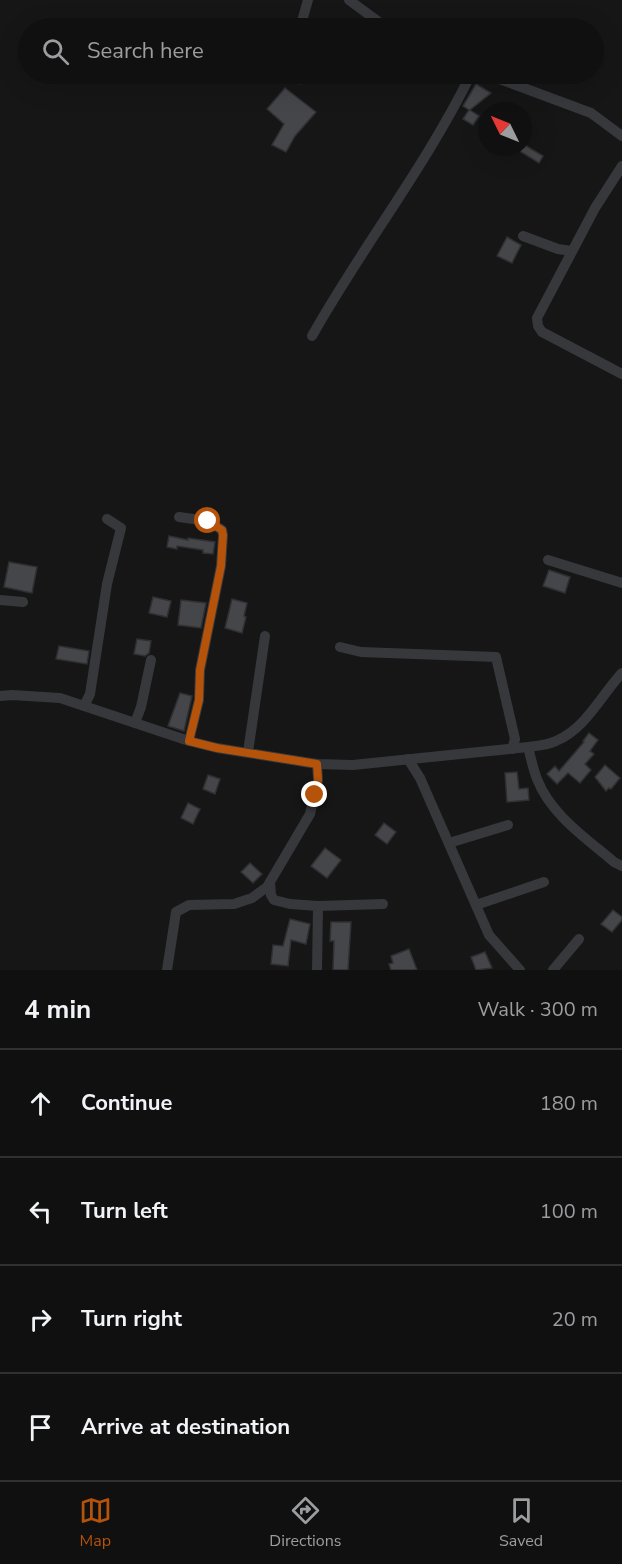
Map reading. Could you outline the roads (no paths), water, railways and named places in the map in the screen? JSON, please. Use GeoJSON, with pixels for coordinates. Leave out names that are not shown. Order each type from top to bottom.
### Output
{"type":"FeatureCollection","features":[{"type":"Feature","properties":{"kind":"street"},"geometry":{"type":"LineString","coordinates":[[303,18],[308,0]]}},
{"type":"Feature","properties":{"kind":"street"},"geometry":{"type":"LineString","coordinates":[[348,0],[373,18]]}},
{"type":"Feature","properties":{"kind":"street"},"geometry":{"type":"LineString","coordinates":[[312,336],[339,288],[429,150],[465,84]]}},
{"type":"Feature","properties":{"kind":"street"},"geometry":{"type":"LineString","coordinates":[[513,84],[591,113],[622,136]]}},
{"type":"Feature","properties":{"kind":"street"},"geometry":{"type":"LineString","coordinates":[[622,166],[595,208],[537,318],[542,332],[622,374]]}},
{"type":"Feature","properties":{"kind":"street"},"geometry":{"type":"LineString","coordinates":[[524,236],[571,252]]}},
{"type":"Feature","properties":{"kind":"street"},"geometry":{"type":"LineString","coordinates":[[179,517],[208,521],[222,530],[223,535],[221,566],[200,670],[199,700],[189,741]]}},
{"type":"Feature","properties":{"kind":"street"},"geometry":{"type":"LineString","coordinates":[[84,706],[90,694],[107,584],[121,528],[107,519]]}},
{"type":"Feature","properties":{"kind":"street"},"geometry":{"type":"LineString","coordinates":[[548,560],[622,583]]}},
{"type":"Feature","properties":{"kind":"street"},"geometry":{"type":"LineString","coordinates":[[0,600],[23,602]]}},
{"type":"Feature","properties":{"kind":"street"},"geometry":{"type":"LineString","coordinates":[[248,752],[265,636]]}},
{"type":"Feature","properties":{"kind":"street"},"geometry":{"type":"LineString","coordinates":[[340,647],[361,652],[496,657],[515,739],[512,749]]}},
{"type":"Feature","properties":{"kind":"street"},"geometry":{"type":"LineString","coordinates":[[135,723],[141,707],[151,660]]}},
{"type":"Feature","properties":{"kind":"street"},"geometry":{"type":"LineString","coordinates":[[0,696],[60,698],[189,741],[217,748],[317,764],[353,765],[512,749],[555,742],[574,730],[595,709],[622,674]]}},
{"type":"Feature","properties":{"kind":"street"},"geometry":{"type":"LineString","coordinates":[[528,747],[538,780],[549,801],[568,823],[614,862],[622,866]]}},
{"type":"Feature","properties":{"kind":"street"},"geometry":{"type":"LineString","coordinates":[[408,759],[420,778],[489,935],[520,970]]}},
{"type":"Feature","properties":{"kind":"street"},"geometry":{"type":"LineString","coordinates":[[167,970],[176,912],[180,908],[189,905],[234,904],[259,894],[270,882],[310,814],[318,780],[317,764]]}},
{"type":"Feature","properties":{"kind":"street"},"geometry":{"type":"LineString","coordinates":[[448,843],[508,825]]}},
{"type":"Feature","properties":{"kind":"street"},"geometry":{"type":"LineString","coordinates":[[270,882],[271,895],[274,900],[290,904],[318,906],[383,904]]}},
{"type":"Feature","properties":{"kind":"street"},"geometry":{"type":"LineString","coordinates":[[476,905],[544,882]]}},
{"type":"Feature","properties":{"kind":"street"},"geometry":{"type":"LineString","coordinates":[[317,970],[318,906]]}},
{"type":"Feature","properties":{"kind":"street"},"geometry":{"type":"LineString","coordinates":[[553,970],[579,939]]}}]}
